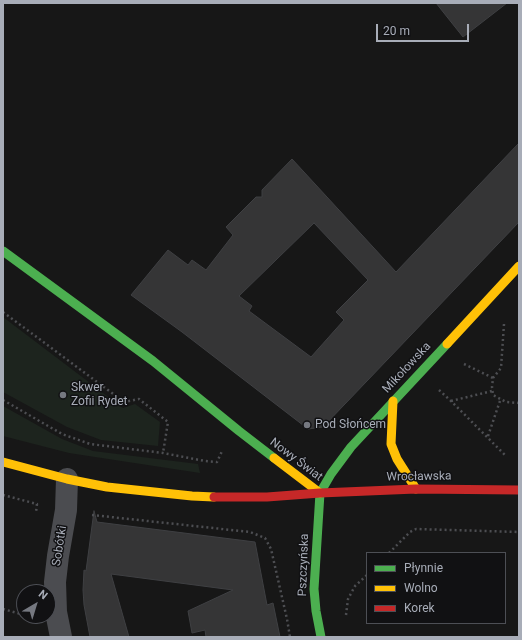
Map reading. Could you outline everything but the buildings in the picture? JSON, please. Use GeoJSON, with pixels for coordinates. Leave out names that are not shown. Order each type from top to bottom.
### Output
{"type":"FeatureCollection","features":[{"type":"Feature","properties":{"kind":"main road","name":"Nowy Świat"},"geometry":{"type":"LineString","coordinates":[[3,251],[153,361],[239,431],[320,493]]}},
{"type":"Feature","properties":{"kind":"main road","name":"Mikołowska"},"geometry":{"type":"LineString","coordinates":[[320,493],[340,461],[393,401],[519,266]]}},
{"type":"Feature","properties":{"kind":"main road"},"geometry":{"type":"LineString","coordinates":[[393,401],[391,444],[397,459],[416,488]]}},
{"type":"Feature","properties":{"kind":"main road","name":"Nowy Świat"},"geometry":{"type":"LineString","coordinates":[[3,462],[67,479],[107,487],[192,496],[267,497],[320,493]]}},
{"type":"Feature","properties":{"kind":"main road","name":"Wrocławska"},"geometry":{"type":"LineString","coordinates":[[320,493],[416,488],[519,490]]}},
{"type":"Feature","properties":{"kind":"main road","name":"Pszczyńska"},"geometry":{"type":"LineString","coordinates":[[320,493],[314,589],[320,637]]}},
{"type":"Feature","properties":{"kind":"street","name":"Sobótki"},"geometry":{"type":"LineString","coordinates":[[61,637],[56,612],[55,582],[66,510],[67,479]]}},
{"type":"Feature","properties":{"kind":"path"},"geometry":{"type":"LineString","coordinates":[[3,312],[124,402],[139,399],[168,422],[163,453]]}},
{"type":"Feature","properties":{"kind":"path"},"geometry":{"type":"LineString","coordinates":[[505,319],[502,368],[493,378],[492,391],[493,395],[506,402],[519,403]]}},
{"type":"Feature","properties":{"kind":"path"},"geometry":{"type":"LineString","coordinates":[[463,364],[493,378]]}},
{"type":"Feature","properties":{"kind":"path"},"geometry":{"type":"LineString","coordinates":[[439,389],[488,436],[505,455]]}},
{"type":"Feature","properties":{"kind":"path"},"geometry":{"type":"LineString","coordinates":[[451,401],[492,391]]}},
{"type":"Feature","properties":{"kind":"path"},"geometry":{"type":"LineString","coordinates":[[488,436],[501,398]]}},
{"type":"Feature","properties":{"kind":"path"},"geometry":{"type":"LineString","coordinates":[[3,400],[62,434],[90,444],[163,453],[217,462],[223,447]]}},
{"type":"Feature","properties":{"kind":"path"},"geometry":{"type":"LineString","coordinates":[[3,495],[37,504]]}},
{"type":"Feature","properties":{"kind":"path"},"geometry":{"type":"LineString","coordinates":[[90,515],[250,532],[265,538],[271,548],[290,637]]}},
{"type":"Feature","properties":{"kind":"path"},"geometry":{"type":"LineString","coordinates":[[390,552],[410,532],[416,529],[519,532]]}},
{"type":"Feature","properties":{"kind":"path"},"geometry":{"type":"LineString","coordinates":[[347,622],[346,615],[348,599],[356,586],[366,575]]}},
{"type":"Feature","properties":{"kind":"path"},"geometry":{"type":"LineString","coordinates":[[3,609],[16,613]]}},
{"type":"Feature","properties":{"kind":"shaded area"},"geometry":{"type":"Polygon","coordinates":[[[3,317],[123,408],[135,404],[160,422],[158,446],[101,440],[67,427],[3,392],[3,317]]]}},
{"type":"Feature","properties":{"kind":"shaded area"},"geometry":{"type":"Polygon","coordinates":[[[3,406],[62,439],[93,451],[198,464],[200,473],[69,453],[3,436],[3,406]]]}},
{"type":"Feature","properties":{"kind":"traffic: fast"},"geometry":{"type":"LineString","coordinates":[[3,251],[153,361],[274,458]]}},
{"type":"Feature","properties":{"kind":"traffic: fast"},"geometry":{"type":"LineString","coordinates":[[321,637],[314,589],[320,493],[331,474],[351,447],[447,344]]}},
{"type":"Feature","properties":{"kind":"traffic: slow"},"geometry":{"type":"LineString","coordinates":[[447,344],[519,266]]}},
{"type":"Feature","properties":{"kind":"traffic: slow"},"geometry":{"type":"LineString","coordinates":[[393,401],[391,444],[397,459],[416,489]]}},
{"type":"Feature","properties":{"kind":"traffic: slow"},"geometry":{"type":"LineString","coordinates":[[274,458],[320,493]]}},
{"type":"Feature","properties":{"kind":"traffic: slow"},"geometry":{"type":"LineString","coordinates":[[3,462],[67,479],[107,487],[214,497]]}},
{"type":"Feature","properties":{"kind":"traffic: jam"},"geometry":{"type":"LineString","coordinates":[[214,497],[267,497],[416,489],[519,490]]}},
{"type":"Feature","properties":{"kind":"place","name":"Skwer Zofii Rydet"},"geometry":{"type":"Point","coordinates":[63,395]}},
{"type":"Feature","properties":{"kind":"place","name":"Pod Słońcem"},"geometry":{"type":"Point","coordinates":[307,425]}}]}
